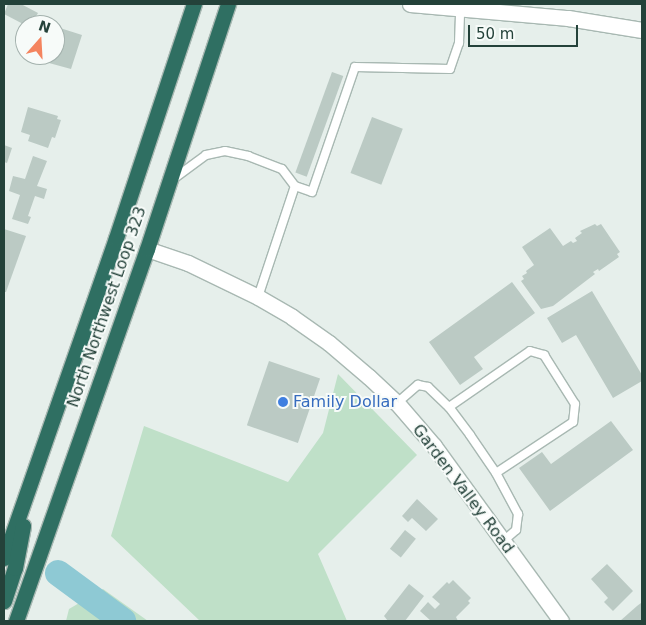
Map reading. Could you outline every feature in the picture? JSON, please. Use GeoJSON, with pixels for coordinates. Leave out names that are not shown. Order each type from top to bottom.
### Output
{"type":"FeatureCollection","features":[{"type":"Feature","properties":{"kind":"highway","name":"North Northwest Loop 323"},"geometry":{"type":"LineString","coordinates":[[4,558],[116,238],[194,4]]}},
{"type":"Feature","properties":{"kind":"highway","name":"North Northwest Loop 323"},"geometry":{"type":"LineString","coordinates":[[16,621],[146,249],[228,4]]}},
{"type":"Feature","properties":{"kind":"highway"},"geometry":{"type":"LineString","coordinates":[[4,602],[15,568],[33,475]]}},
{"type":"Feature","properties":{"kind":"street"},"geometry":{"type":"LineString","coordinates":[[410,4],[568,18],[642,30]]}},
{"type":"Feature","properties":{"kind":"street","name":"Garden Valley Road"},"geometry":{"type":"LineString","coordinates":[[146,249],[188,263],[258,297],[292,317],[329,344],[397,403],[451,468],[502,542],[561,621]]}},
{"type":"Feature","properties":{"kind":"lane"},"geometry":{"type":"LineString","coordinates":[[168,182],[199,159],[215,152],[236,152],[282,169],[295,186],[312,192],[355,67],[450,69],[459,43],[460,8]]}},
{"type":"Feature","properties":{"kind":"lane"},"geometry":{"type":"LineString","coordinates":[[258,297],[295,186]]}},
{"type":"Feature","properties":{"kind":"lane"},"geometry":{"type":"LineString","coordinates":[[449,407],[530,350],[544,355],[575,404],[573,422],[496,473]]}},
{"type":"Feature","properties":{"kind":"lane"},"geometry":{"type":"LineString","coordinates":[[397,403],[418,385],[428,387],[449,407],[496,473],[518,514],[516,530],[502,542]]}},
{"type":"Feature","properties":{"kind":"green space"},"geometry":{"type":"Polygon","coordinates":[[[338,374],[417,455],[318,554],[347,621],[200,621],[111,536],[144,426],[288,482],[323,433],[338,374]]]}},
{"type":"Feature","properties":{"kind":"green space"},"geometry":{"type":"Polygon","coordinates":[[[103,589],[148,621],[66,621],[69,609],[103,589]]]}},
{"type":"Feature","properties":{"kind":"building"},"geometry":{"type":"Polygon","coordinates":[[[8,4],[21,4],[38,13],[37,15],[15,15],[15,20],[4,14],[8,4]]]}},
{"type":"Feature","properties":{"kind":"building"},"geometry":{"type":"Polygon","coordinates":[[[65,30],[82,35],[71,69],[56,65],[65,65],[65,30]]]}},
{"type":"Feature","properties":{"kind":"building"},"geometry":{"type":"Polygon","coordinates":[[[332,72],[343,76],[307,177],[295,173],[332,72]]]}},
{"type":"Feature","properties":{"kind":"building"},"geometry":{"type":"Polygon","coordinates":[[[28,107],[58,116],[57,119],[61,120],[55,138],[52,137],[48,148],[28,141],[30,135],[21,132],[28,107]]]}},
{"type":"Feature","properties":{"kind":"building"},"geometry":{"type":"Polygon","coordinates":[[[372,117],[403,129],[381,185],[350,173],[372,117]]]}},
{"type":"Feature","properties":{"kind":"building"},"geometry":{"type":"Polygon","coordinates":[[[4,145],[12,148],[7,163],[4,162],[4,145]]]}},
{"type":"Feature","properties":{"kind":"building"},"geometry":{"type":"Polygon","coordinates":[[[33,156],[47,161],[37,186],[47,189],[44,199],[35,196],[28,216],[31,217],[28,224],[12,219],[20,195],[9,191],[13,176],[25,179],[33,156]]]}},
{"type":"Feature","properties":{"kind":"building"},"geometry":{"type":"Polygon","coordinates":[[[595,224],[597,226],[601,224],[620,252],[617,254],[619,257],[599,271],[598,269],[593,272],[595,274],[553,306],[541,309],[521,281],[524,279],[522,276],[527,273],[526,271],[534,265],[522,247],[550,228],[563,246],[571,241],[573,243],[577,241],[575,238],[582,233],[580,231],[595,224]]]}},
{"type":"Feature","properties":{"kind":"building"},"geometry":{"type":"Polygon","coordinates":[[[4,229],[26,236],[6,292],[4,292],[4,229]]]}},
{"type":"Feature","properties":{"kind":"building"},"geometry":{"type":"Polygon","coordinates":[[[512,282],[535,313],[474,357],[483,369],[460,385],[429,342],[512,282]]]}},
{"type":"Feature","properties":{"kind":"building"},"geometry":{"type":"Polygon","coordinates":[[[592,291],[642,375],[642,381],[613,398],[576,335],[562,343],[547,318],[592,291]]]}},
{"type":"Feature","properties":{"kind":"building","name":"Family Dollar"},"geometry":{"type":"Polygon","coordinates":[[[269,361],[320,379],[298,443],[247,425],[269,361]]]}},
{"type":"Feature","properties":{"kind":"building"},"geometry":{"type":"Polygon","coordinates":[[[611,421],[633,450],[550,511],[519,468],[542,452],[551,464],[611,421]]]}},
{"type":"Feature","properties":{"kind":"building"},"geometry":{"type":"Polygon","coordinates":[[[417,499],[438,519],[426,531],[412,518],[408,522],[402,516],[417,499]]]}},
{"type":"Feature","properties":{"kind":"building"},"geometry":{"type":"Polygon","coordinates":[[[405,530],[416,539],[401,557],[390,549],[405,530]]]}},
{"type":"Feature","properties":{"kind":"building"},"geometry":{"type":"Polygon","coordinates":[[[607,564],[633,591],[613,611],[604,602],[608,598],[591,579],[607,564]]]}},
{"type":"Feature","properties":{"kind":"building"},"geometry":{"type":"Polygon","coordinates":[[[453,580],[471,598],[468,601],[470,603],[456,617],[458,621],[431,621],[420,611],[428,602],[435,609],[440,604],[432,597],[447,582],[449,584],[453,580]]]}},
{"type":"Feature","properties":{"kind":"building"},"geometry":{"type":"Polygon","coordinates":[[[409,584],[424,596],[405,621],[388,621],[384,616],[409,584]]]}},
{"type":"Feature","properties":{"kind":"building"},"geometry":{"type":"Polygon","coordinates":[[[641,603],[642,621],[620,621],[637,606],[641,603]]]}},
{"type":"Feature","properties":{"kind":"waterway"},"geometry":{"type":"LineString","coordinates":[[58,573],[123,621]]}},
{"type":"Feature","properties":{"kind":"place","name":"Family Dollar"},"geometry":{"type":"Point","coordinates":[283,402]}}]}
